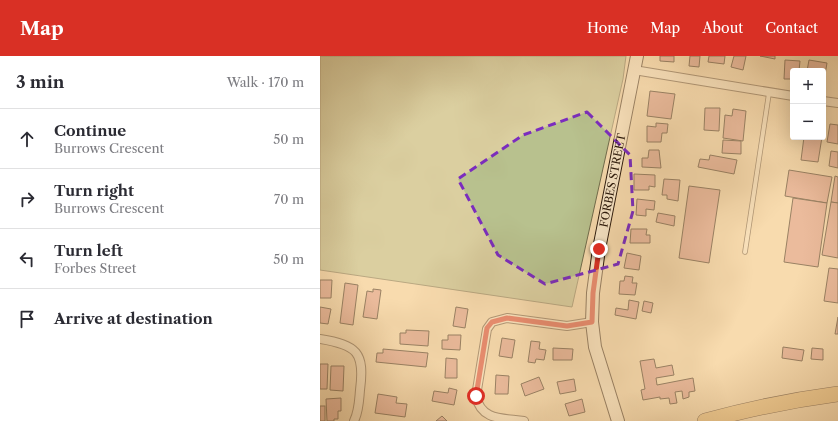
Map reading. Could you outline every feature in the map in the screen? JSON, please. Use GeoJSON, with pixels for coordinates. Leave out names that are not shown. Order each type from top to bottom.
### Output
{"type":"FeatureCollection","features":[{"type":"Feature","properties":{"kind":"highway"},"geometry":{"type":"LineString","coordinates":[[705,421],[753,409],[838,394]]}},
{"type":"Feature","properties":{"kind":"street","name":"FORBES STREET"},"geometry":{"type":"LineString","coordinates":[[618,421],[595,347],[592,322],[593,293],[599,249],[637,56]]}},
{"type":"Feature","properties":{"kind":"street"},"geometry":{"type":"LineString","coordinates":[[634,70],[790,96]]}},
{"type":"Feature","properties":{"kind":"street"},"geometry":{"type":"LineString","coordinates":[[826,101],[838,103]]}},
{"type":"Feature","properties":{"kind":"street"},"geometry":{"type":"LineString","coordinates":[[524,421],[492,417],[483,412],[478,405],[476,396],[487,328],[492,322],[507,318],[567,326],[592,322]]}},
{"type":"Feature","properties":{"kind":"street"},"geometry":{"type":"LineString","coordinates":[[320,339],[343,343],[355,352],[363,370],[358,414],[354,421]]}},
{"type":"Feature","properties":{"kind":"lane"},"geometry":{"type":"LineString","coordinates":[[745,252],[769,93]]}},
{"type":"Feature","properties":{"kind":"highlighted area"},"geometry":{"type":"Polygon","coordinates":[[[587,112],[630,155],[633,211],[618,264],[545,284],[498,255],[458,179],[523,135],[587,112]]]}},
{"type":"Feature","properties":{"kind":"green space"},"geometry":{"type":"Polygon","coordinates":[[[320,56],[626,56],[623,79],[572,307],[320,270],[320,56]]]}},
{"type":"Feature","properties":{"kind":"building"},"geometry":{"type":"Polygon","coordinates":[[[660,56],[674,56],[674,62],[660,61],[660,56]]]}},
{"type":"Feature","properties":{"kind":"building"},"geometry":{"type":"Polygon","coordinates":[[[690,56],[700,56],[699,67],[689,66],[690,56]]]}},
{"type":"Feature","properties":{"kind":"building"},"geometry":{"type":"Polygon","coordinates":[[[709,56],[725,56],[724,64],[708,62],[709,56]]]}},
{"type":"Feature","properties":{"kind":"building"},"geometry":{"type":"Polygon","coordinates":[[[734,56],[746,56],[743,70],[731,67],[734,56]]]}},
{"type":"Feature","properties":{"kind":"building"},"geometry":{"type":"Polygon","coordinates":[[[760,56],[775,56],[775,59],[760,56]]]}},
{"type":"Feature","properties":{"kind":"building"},"geometry":{"type":"Polygon","coordinates":[[[785,60],[800,61],[799,68],[790,68],[790,79],[784,79],[785,60]]]}},
{"type":"Feature","properties":{"kind":"building"},"geometry":{"type":"Polygon","coordinates":[[[809,60],[827,63],[826,69],[808,68],[809,60]]]}},
{"type":"Feature","properties":{"kind":"building"},"geometry":{"type":"Polygon","coordinates":[[[650,91],[675,94],[671,119],[647,116],[650,91]]]}},
{"type":"Feature","properties":{"kind":"building"},"geometry":{"type":"Polygon","coordinates":[[[705,108],[720,108],[719,131],[704,130],[705,108]]]}},
{"type":"Feature","properties":{"kind":"building"},"geometry":{"type":"Polygon","coordinates":[[[733,109],[746,111],[743,141],[723,138],[725,115],[732,116],[733,109]]]}},
{"type":"Feature","properties":{"kind":"building"},"geometry":{"type":"Polygon","coordinates":[[[656,123],[668,124],[667,133],[662,133],[661,142],[647,142],[647,126],[656,127],[656,123]]]}},
{"type":"Feature","properties":{"kind":"building"},"geometry":{"type":"Polygon","coordinates":[[[830,124],[838,125],[838,144],[827,142],[830,124]]]}},
{"type":"Feature","properties":{"kind":"building"},"geometry":{"type":"Polygon","coordinates":[[[723,140],[741,141],[741,154],[722,153],[723,140]]]}},
{"type":"Feature","properties":{"kind":"building"},"geometry":{"type":"Polygon","coordinates":[[[804,140],[822,140],[818,162],[801,160],[804,140]]]}},
{"type":"Feature","properties":{"kind":"building"},"geometry":{"type":"Polygon","coordinates":[[[649,150],[659,150],[661,168],[642,167],[642,158],[648,158],[649,150]]]}},
{"type":"Feature","properties":{"kind":"building"},"geometry":{"type":"Polygon","coordinates":[[[831,151],[838,152],[838,168],[829,166],[831,151]]]}},
{"type":"Feature","properties":{"kind":"building"},"geometry":{"type":"Polygon","coordinates":[[[710,155],[737,160],[734,174],[698,167],[700,159],[709,160],[710,155]]]}},
{"type":"Feature","properties":{"kind":"building"},"geometry":{"type":"Polygon","coordinates":[[[789,170],[832,177],[827,203],[785,196],[789,170]]]}},
{"type":"Feature","properties":{"kind":"building"},"geometry":{"type":"Polygon","coordinates":[[[634,174],[655,175],[655,187],[649,186],[649,190],[634,190],[634,174]]]}},
{"type":"Feature","properties":{"kind":"building"},"geometry":{"type":"Polygon","coordinates":[[[835,176],[838,177],[838,203],[831,202],[835,176]]]}},
{"type":"Feature","properties":{"kind":"building"},"geometry":{"type":"Polygon","coordinates":[[[664,179],[680,180],[678,201],[667,199],[667,195],[662,195],[664,179]]]}},
{"type":"Feature","properties":{"kind":"building"},"geometry":{"type":"Polygon","coordinates":[[[689,186],[720,190],[709,263],[679,258],[689,186]]]}},
{"type":"Feature","properties":{"kind":"building"},"geometry":{"type":"Polygon","coordinates":[[[793,198],[827,203],[818,267],[784,262],[793,198]]]}},
{"type":"Feature","properties":{"kind":"building"},"geometry":{"type":"Polygon","coordinates":[[[637,199],[655,201],[654,210],[646,209],[646,216],[636,215],[637,199]]]}},
{"type":"Feature","properties":{"kind":"building"},"geometry":{"type":"Polygon","coordinates":[[[831,202],[838,203],[838,258],[822,255],[831,202]]]}},
{"type":"Feature","properties":{"kind":"building"},"geometry":{"type":"Polygon","coordinates":[[[658,213],[675,216],[674,226],[656,222],[658,213]]]}},
{"type":"Feature","properties":{"kind":"building"},"geometry":{"type":"Polygon","coordinates":[[[631,229],[647,229],[646,235],[650,235],[650,243],[630,243],[631,229]]]}},
{"type":"Feature","properties":{"kind":"building"},"geometry":{"type":"Polygon","coordinates":[[[627,253],[641,256],[639,270],[624,268],[627,253]]]}},
{"type":"Feature","properties":{"kind":"building"},"geometry":{"type":"Polygon","coordinates":[[[829,268],[838,269],[838,303],[824,301],[829,268]]]}},
{"type":"Feature","properties":{"kind":"building"},"geometry":{"type":"Polygon","coordinates":[[[625,276],[633,277],[632,283],[637,283],[635,295],[619,294],[620,281],[624,281],[625,276]]]}},
{"type":"Feature","properties":{"kind":"building"},"geometry":{"type":"Polygon","coordinates":[[[320,280],[332,280],[331,298],[320,298],[320,280]]]}},
{"type":"Feature","properties":{"kind":"building"},"geometry":{"type":"Polygon","coordinates":[[[345,283],[358,285],[353,325],[340,323],[345,283]]]}},
{"type":"Feature","properties":{"kind":"building"},"geometry":{"type":"Polygon","coordinates":[[[373,289],[381,290],[377,319],[363,317],[367,291],[373,292],[373,289]]]}},
{"type":"Feature","properties":{"kind":"building"},"geometry":{"type":"Polygon","coordinates":[[[629,300],[639,302],[636,319],[615,315],[616,308],[628,310],[629,300]]]}},
{"type":"Feature","properties":{"kind":"building"},"geometry":{"type":"Polygon","coordinates":[[[644,301],[653,303],[651,313],[642,311],[644,301]]]}},
{"type":"Feature","properties":{"kind":"building"},"geometry":{"type":"Polygon","coordinates":[[[320,307],[331,309],[328,324],[320,323],[320,307]]]}},
{"type":"Feature","properties":{"kind":"building"},"geometry":{"type":"Polygon","coordinates":[[[456,307],[468,309],[465,328],[453,326],[456,307]]]}},
{"type":"Feature","properties":{"kind":"building"},"geometry":{"type":"Polygon","coordinates":[[[838,317],[838,334],[835,334],[838,317]]]}},
{"type":"Feature","properties":{"kind":"building"},"geometry":{"type":"Polygon","coordinates":[[[406,330],[429,331],[428,346],[400,344],[400,333],[406,333],[406,330]]]}},
{"type":"Feature","properties":{"kind":"building"},"geometry":{"type":"Polygon","coordinates":[[[448,335],[461,335],[460,350],[442,349],[442,340],[448,340],[448,335]]]}},
{"type":"Feature","properties":{"kind":"building"},"geometry":{"type":"Polygon","coordinates":[[[502,338],[515,340],[512,358],[499,356],[502,338]]]}},
{"type":"Feature","properties":{"kind":"building"},"geometry":{"type":"Polygon","coordinates":[[[531,341],[540,342],[539,349],[546,350],[544,360],[536,359],[535,363],[528,362],[531,341]]]}},
{"type":"Feature","properties":{"kind":"building"},"geometry":{"type":"Polygon","coordinates":[[[783,347],[804,350],[802,361],[782,358],[783,347]]]}},
{"type":"Feature","properties":{"kind":"building"},"geometry":{"type":"Polygon","coordinates":[[[553,348],[573,349],[572,360],[553,360],[553,348]]]}},
{"type":"Feature","properties":{"kind":"building"},"geometry":{"type":"Polygon","coordinates":[[[812,348],[823,349],[823,360],[811,359],[812,348]]]}},
{"type":"Feature","properties":{"kind":"building"},"geometry":{"type":"Polygon","coordinates":[[[383,349],[428,353],[426,367],[376,362],[377,353],[383,353],[383,349]]]}},
{"type":"Feature","properties":{"kind":"building"},"geometry":{"type":"Polygon","coordinates":[[[446,358],[457,359],[457,378],[445,378],[446,358]]]}},
{"type":"Feature","properties":{"kind":"building"},"geometry":{"type":"Polygon","coordinates":[[[654,359],[656,368],[672,365],[674,375],[656,378],[657,385],[693,378],[695,391],[689,392],[689,397],[683,399],[682,391],[675,392],[677,403],[670,404],[669,398],[660,399],[660,397],[643,400],[641,390],[645,389],[640,361],[654,359]]]}},
{"type":"Feature","properties":{"kind":"building"},"geometry":{"type":"Polygon","coordinates":[[[320,364],[328,364],[327,389],[320,389],[320,364]]]}},
{"type":"Feature","properties":{"kind":"building"},"geometry":{"type":"Polygon","coordinates":[[[331,366],[344,366],[343,391],[330,390],[331,366]]]}},
{"type":"Feature","properties":{"kind":"building"},"geometry":{"type":"Polygon","coordinates":[[[496,375],[509,376],[508,394],[495,394],[496,375]]]}},
{"type":"Feature","properties":{"kind":"building"},"geometry":{"type":"Polygon","coordinates":[[[539,377],[544,389],[525,396],[521,384],[539,377]]]}},
{"type":"Feature","properties":{"kind":"building"},"geometry":{"type":"Polygon","coordinates":[[[574,379],[576,391],[560,394],[557,382],[574,379]]]}},
{"type":"Feature","properties":{"kind":"building"},"geometry":{"type":"Polygon","coordinates":[[[449,388],[457,390],[454,405],[432,401],[434,391],[448,393],[449,388]]]}},
{"type":"Feature","properties":{"kind":"building"},"geometry":{"type":"Polygon","coordinates":[[[378,394],[397,397],[396,403],[407,404],[405,417],[375,413],[378,394]]]}},
{"type":"Feature","properties":{"kind":"building"},"geometry":{"type":"Polygon","coordinates":[[[341,398],[341,411],[338,411],[338,419],[334,419],[334,421],[327,421],[326,399],[341,398]]]}},
{"type":"Feature","properties":{"kind":"building"},"geometry":{"type":"Polygon","coordinates":[[[582,399],[585,412],[569,416],[565,404],[582,399]]]}},
{"type":"Feature","properties":{"kind":"building"},"geometry":{"type":"Polygon","coordinates":[[[320,406],[325,406],[325,421],[320,421],[320,406]]]}},
{"type":"Feature","properties":{"kind":"building"},"geometry":{"type":"Polygon","coordinates":[[[442,416],[447,421],[436,421],[442,416]]]}},
{"type":"Feature","properties":{"kind":"route"},"geometry":{"type":"LineString","coordinates":[[476,396],[487,328],[492,322],[507,318],[567,326],[583,325],[592,322],[593,293],[599,249]]}}]}
